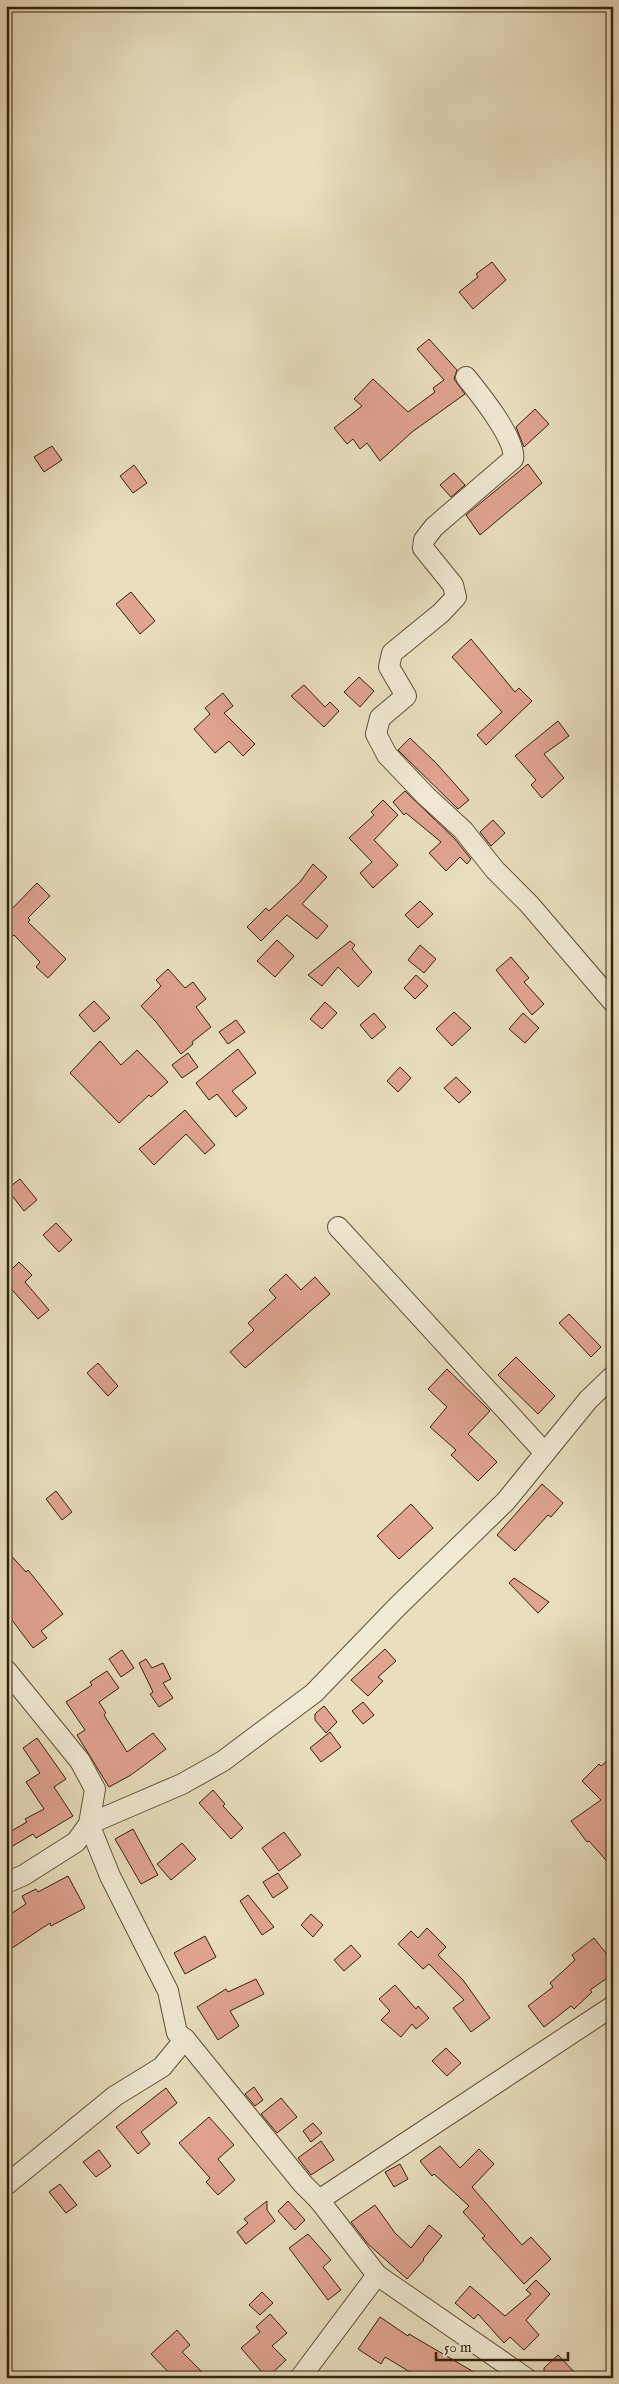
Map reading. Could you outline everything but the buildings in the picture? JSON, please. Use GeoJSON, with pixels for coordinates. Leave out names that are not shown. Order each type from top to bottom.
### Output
{"type":"FeatureCollection","features":[{"type":"Feature","properties":{"kind":"street"},"geometry":{"type":"LineString","coordinates":[[466,377],[509,439],[514,452],[513,459],[434,527],[424,540],[423,548],[452,586],[456,597],[442,614],[392,653],[389,667],[406,696],[380,718],[376,734],[387,755],[426,796],[463,830],[495,870],[563,942],[613,1002]]}},
{"type":"Feature","properties":{"kind":"street"},"geometry":{"type":"LineString","coordinates":[[338,1227],[545,1453]]}},
{"type":"Feature","properties":{"kind":"street"},"geometry":{"type":"LineString","coordinates":[[89,1824],[182,1784],[223,1761],[314,1693],[397,1607],[506,1501],[588,1400],[613,1376]]}},
{"type":"Feature","properties":{"kind":"street"},"geometry":{"type":"LineString","coordinates":[[6,1670],[80,1761],[95,1789],[89,1824],[76,1842],[24,1875],[6,1883]]}},
{"type":"Feature","properties":{"kind":"street"},"geometry":{"type":"LineString","coordinates":[[89,1824],[110,1876],[168,1991],[177,2032],[185,2039],[303,2184],[319,2200],[377,2274],[526,2378]]}},
{"type":"Feature","properties":{"kind":"street"},"geometry":{"type":"LineString","coordinates":[[319,2200],[613,2006]]}},
{"type":"Feature","properties":{"kind":"street"},"geometry":{"type":"LineString","coordinates":[[6,2186],[115,2096],[162,2067],[185,2039]]}},
{"type":"Feature","properties":{"kind":"street"},"geometry":{"type":"LineString","coordinates":[[300,2378],[377,2274]]}}]}
